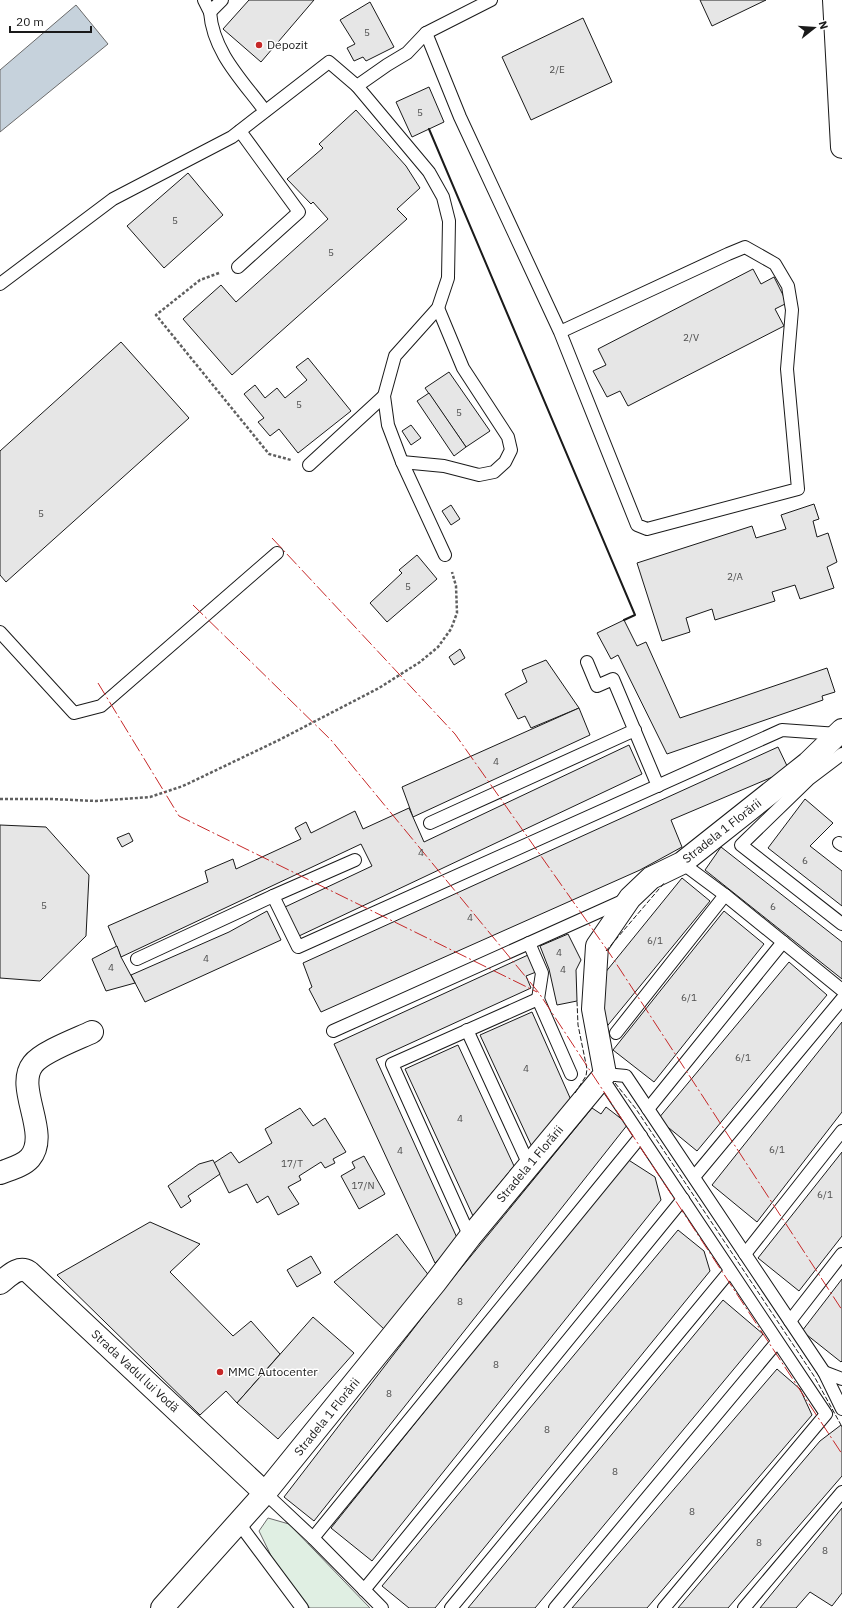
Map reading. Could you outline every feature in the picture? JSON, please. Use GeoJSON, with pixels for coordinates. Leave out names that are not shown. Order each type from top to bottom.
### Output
{"type":"FeatureCollection","features":[{"type":"Feature","properties":{"kind":"street"},"geometry":{"type":"LineString","coordinates":[[834,0],[842,147]]}},
{"type":"Feature","properties":{"kind":"street","name":"Stradela 1 Florării"},"geometry":{"type":"LineString","coordinates":[[162,1608],[265,1493],[435,1283],[470,1237],[603,1076],[593,1009],[597,946],[630,898],[651,878],[682,863],[808,763],[841,739]]}},
{"type":"Feature","properties":{"kind":"street"},"geometry":{"type":"LineString","coordinates":[[0,1173],[25,1162],[34,1151],[36,1142],[34,1121],[27,1084],[29,1069],[34,1062],[42,1056],[92,1032]]}},
{"type":"Feature","properties":{"kind":"street","name":"Strada Vadul lui Vodă"},"geometry":{"type":"LineString","coordinates":[[0,1283],[19,1270],[23,1269],[29,1272],[265,1493]]}},
{"type":"Feature","properties":{"kind":"lane"},"geometry":{"type":"LineString","coordinates":[[204,0],[210,12],[211,26],[221,52],[265,111]]}},
{"type":"Feature","properties":{"kind":"lane"},"geometry":{"type":"LineString","coordinates":[[210,12],[222,0]]}},
{"type":"Feature","properties":{"kind":"lane"},"geometry":{"type":"LineString","coordinates":[[357,86],[407,53],[426,33],[491,0]]}},
{"type":"Feature","properties":{"kind":"lane"},"geometry":{"type":"LineString","coordinates":[[426,33],[460,117],[560,332],[637,525],[647,529],[798,489],[787,369],[792,310],[788,286],[776,264],[745,247],[560,332]]}},
{"type":"Feature","properties":{"kind":"lane"},"geometry":{"type":"LineString","coordinates":[[0,284],[113,199],[232,137],[329,62],[357,86],[429,172],[443,197],[449,221],[450,248],[448,278],[438,308],[395,356],[384,396],[388,425],[402,462],[446,555]]}},
{"type":"Feature","properties":{"kind":"lane"},"geometry":{"type":"LineString","coordinates":[[238,267],[299,212],[240,131]]}},
{"type":"Feature","properties":{"kind":"lane"},"geometry":{"type":"LineString","coordinates":[[402,462],[444,466],[479,475],[494,472],[505,462],[512,450],[508,437],[463,368],[438,308]]}},
{"type":"Feature","properties":{"kind":"lane"},"geometry":{"type":"LineString","coordinates":[[309,465],[384,396]]}},
{"type":"Feature","properties":{"kind":"lane"},"geometry":{"type":"LineString","coordinates":[[0,632],[74,713],[101,706],[277,553]]}},
{"type":"Feature","properties":{"kind":"lane"},"geometry":{"type":"LineString","coordinates":[[587,662],[597,686],[613,679],[658,786]]}},
{"type":"Feature","properties":{"kind":"lane"},"geometry":{"type":"LineString","coordinates":[[430,823],[635,730]]}},
{"type":"Feature","properties":{"kind":"lane"},"geometry":{"type":"LineString","coordinates":[[273,896],[298,947],[782,730],[841,739],[809,779],[741,844],[842,924]]}},
{"type":"Feature","properties":{"kind":"lane"},"geometry":{"type":"LineString","coordinates":[[137,960],[273,896],[355,860]]}},
{"type":"Feature","properties":{"kind":"lane"},"geometry":{"type":"LineString","coordinates":[[682,863],[842,990]]}},
{"type":"Feature","properties":{"kind":"lane"},"geometry":{"type":"LineString","coordinates":[[616,1033],[725,896]]}},
{"type":"Feature","properties":{"kind":"lane"},"geometry":{"type":"LineString","coordinates":[[333,1030],[630,898]]}},
{"type":"Feature","properties":{"kind":"lane"},"geometry":{"type":"LineString","coordinates":[[648,1109],[783,942]]}},
{"type":"Feature","properties":{"kind":"lane"},"geometry":{"type":"LineString","coordinates":[[529,943],[542,974],[538,999],[571,1074]]}},
{"type":"Feature","properties":{"kind":"lane"},"geometry":{"type":"LineString","coordinates":[[470,1237],[392,1064],[538,999]]}},
{"type":"Feature","properties":{"kind":"lane"},"geometry":{"type":"LineString","coordinates":[[694,1177],[842,999]]}},
{"type":"Feature","properties":{"kind":"lane"},"geometry":{"type":"LineString","coordinates":[[467,1030],[529,1165]]}},
{"type":"Feature","properties":{"kind":"lane"},"geometry":{"type":"LineString","coordinates":[[603,1076],[626,1076],[824,1372],[842,1409]]}},
{"type":"Feature","properties":{"kind":"lane"},"geometry":{"type":"LineString","coordinates":[[603,1076],[730,1271],[826,1414],[664,1608]]}},
{"type":"Feature","properties":{"kind":"lane"},"geometry":{"type":"LineString","coordinates":[[744,1254],[842,1131]]}},
{"type":"Feature","properties":{"kind":"lane"},"geometry":{"type":"LineString","coordinates":[[313,1538],[641,1136]]}},
{"type":"Feature","properties":{"kind":"lane"},"geometry":{"type":"LineString","coordinates":[[364,1590],[683,1199]]}},
{"type":"Feature","properties":{"kind":"lane"},"geometry":{"type":"LineString","coordinates":[[790,1321],[842,1254]]}},
{"type":"Feature","properties":{"kind":"lane"},"geometry":{"type":"LineString","coordinates":[[451,1608],[730,1271]]}},
{"type":"Feature","properties":{"kind":"lane"},"geometry":{"type":"LineString","coordinates":[[555,1608],[777,1342]]}},
{"type":"Feature","properties":{"kind":"lane"},"geometry":{"type":"LineString","coordinates":[[824,1372],[842,1379]]}},
{"type":"Feature","properties":{"kind":"lane"},"geometry":{"type":"LineString","coordinates":[[744,1608],[842,1492]]}},
{"type":"Feature","properties":{"kind":"lane"},"geometry":{"type":"LineString","coordinates":[[265,1493],[313,1538],[382,1608]]}},
{"type":"Feature","properties":{"kind":"lane"},"geometry":{"type":"LineString","coordinates":[[238,1522],[302,1608]]}},
{"type":"Feature","properties":{"kind":"path"},"geometry":{"type":"LineString","coordinates":[[238,267],[200,280],[156,316],[269,454],[309,465]]}},
{"type":"Feature","properties":{"kind":"path"},"geometry":{"type":"LineString","coordinates":[[0,799],[28,798],[96,801],[150,797],[183,786],[279,740],[379,688],[420,662],[438,647],[451,629],[457,613],[456,586],[446,555]]}},
{"type":"Feature","properties":{"kind":"green space"},"geometry":{"type":"Polygon","coordinates":[[[268,1518],[289,1524],[370,1608],[310,1608],[280,1574],[259,1531],[268,1518]]]}},
{"type":"Feature","properties":{"kind":"shaded area"},"geometry":{"type":"Polygon","coordinates":[[[76,5],[108,44],[0,132],[0,70],[76,5]]]}},
{"type":"Feature","properties":{"kind":"building","name":"Depozit"},"geometry":{"type":"Polygon","coordinates":[[[249,0],[314,0],[261,62],[223,29],[249,0]]]}},
{"type":"Feature","properties":{"kind":"building"},"geometry":{"type":"Polygon","coordinates":[[[700,0],[766,0],[712,26],[700,0]]]}},
{"type":"Feature","properties":{"kind":"building"},"geometry":{"type":"Polygon","coordinates":[[[370,2],[394,47],[366,61],[363,57],[354,61],[347,48],[355,44],[340,20],[370,2]]]}},
{"type":"Feature","properties":{"kind":"building"},"geometry":{"type":"Polygon","coordinates":[[[583,18],[612,82],[531,120],[502,57],[583,18]]]}},
{"type":"Feature","properties":{"kind":"building"},"geometry":{"type":"Polygon","coordinates":[[[429,87],[444,122],[412,137],[396,102],[429,87]]]}},
{"type":"Feature","properties":{"kind":"building"},"geometry":{"type":"Polygon","coordinates":[[[356,110],[406,166],[420,188],[397,209],[407,219],[232,375],[183,319],[221,285],[236,302],[328,219],[313,202],[311,204],[287,179],[323,148],[319,144],[356,110]]]}},
{"type":"Feature","properties":{"kind":"building"},"geometry":{"type":"Polygon","coordinates":[[[188,173],[223,215],[164,268],[127,226],[188,173]]]}},
{"type":"Feature","properties":{"kind":"building"},"geometry":{"type":"Polygon","coordinates":[[[753,269],[761,284],[774,277],[787,303],[775,309],[784,326],[628,406],[620,391],[607,397],[593,371],[606,365],[598,349],[753,269]]]}},
{"type":"Feature","properties":{"kind":"building"},"geometry":{"type":"Polygon","coordinates":[[[121,342],[189,418],[6,582],[0,575],[0,451],[121,342]]]}},
{"type":"Feature","properties":{"kind":"building"},"geometry":{"type":"Polygon","coordinates":[[[308,358],[351,411],[298,453],[279,429],[270,436],[258,422],[264,418],[244,394],[255,385],[265,398],[277,388],[285,398],[307,380],[296,367],[308,358]]]}},
{"type":"Feature","properties":{"kind":"building"},"geometry":{"type":"Polygon","coordinates":[[[449,372],[490,431],[466,447],[425,388],[449,372]]]}},
{"type":"Feature","properties":{"kind":"building"},"geometry":{"type":"Polygon","coordinates":[[[429,393],[466,447],[454,456],[417,401],[429,393]]]}},
{"type":"Feature","properties":{"kind":"building"},"geometry":{"type":"Polygon","coordinates":[[[411,425],[421,438],[411,445],[402,431],[411,425]]]}},
{"type":"Feature","properties":{"kind":"building"},"geometry":{"type":"Polygon","coordinates":[[[814,504],[819,519],[813,521],[817,537],[828,533],[837,562],[827,567],[834,588],[800,599],[795,585],[772,592],[775,601],[715,620],[712,609],[686,618],[690,632],[662,641],[637,563],[752,526],[756,538],[786,529],[781,515],[814,504]]]}},
{"type":"Feature","properties":{"kind":"building"},"geometry":{"type":"Polygon","coordinates":[[[451,505],[460,519],[451,525],[442,511],[451,505]]]}},
{"type":"Feature","properties":{"kind":"building"},"geometry":{"type":"Polygon","coordinates":[[[417,555],[437,579],[387,622],[370,603],[402,573],[399,570],[417,555]]]}},
{"type":"Feature","properties":{"kind":"building"},"geometry":{"type":"Polygon","coordinates":[[[624,620],[637,646],[646,642],[680,718],[827,668],[835,692],[822,696],[823,700],[667,754],[618,655],[611,659],[597,633],[624,620]]]}},
{"type":"Feature","properties":{"kind":"building"},"geometry":{"type":"Polygon","coordinates":[[[460,649],[465,658],[454,665],[449,657],[460,649]]]}},
{"type":"Feature","properties":{"kind":"building"},"geometry":{"type":"Polygon","coordinates":[[[546,660],[579,708],[531,728],[525,716],[518,719],[505,694],[527,682],[522,670],[546,660]]]}},
{"type":"Feature","properties":{"kind":"building"},"geometry":{"type":"Polygon","coordinates":[[[579,708],[590,735],[413,817],[402,787],[579,708]]]}},
{"type":"Feature","properties":{"kind":"building"},"geometry":{"type":"Polygon","coordinates":[[[629,745],[642,774],[299,936],[285,907],[372,866],[361,844],[121,957],[108,926],[208,882],[205,871],[233,859],[236,869],[301,839],[295,828],[306,822],[311,833],[355,811],[363,829],[409,808],[424,842],[629,745]]]}},
{"type":"Feature","properties":{"kind":"building"},"geometry":{"type":"Polygon","coordinates":[[[778,747],[789,770],[671,820],[682,847],[640,870],[321,1012],[309,989],[312,987],[303,963],[778,747]]]}},
{"type":"Feature","properties":{"kind":"building"},"geometry":{"type":"Polygon","coordinates":[[[805,799],[833,823],[810,846],[842,871],[842,906],[768,848],[805,799]]]}},
{"type":"Feature","properties":{"kind":"building"},"geometry":{"type":"Polygon","coordinates":[[[0,825],[46,827],[89,875],[86,936],[40,981],[0,978],[0,825]]]}},
{"type":"Feature","properties":{"kind":"building"},"geometry":{"type":"Polygon","coordinates":[[[129,833],[133,841],[122,847],[117,838],[129,833]]]}},
{"type":"Feature","properties":{"kind":"building"},"geometry":{"type":"Polygon","coordinates":[[[721,847],[842,942],[842,979],[705,870],[721,847]]]}},
{"type":"Feature","properties":{"kind":"building"},"geometry":{"type":"Polygon","coordinates":[[[682,878],[710,901],[604,1030],[600,979],[682,878]]]}},
{"type":"Feature","properties":{"kind":"building"},"geometry":{"type":"Polygon","coordinates":[[[267,911],[281,940],[145,1002],[131,975],[229,932],[267,911]]]}},
{"type":"Feature","properties":{"kind":"building"},"geometry":{"type":"Polygon","coordinates":[[[724,911],[764,944],[654,1082],[613,1050],[724,911]]]}},
{"type":"Feature","properties":{"kind":"building"},"geometry":{"type":"Polygon","coordinates":[[[568,934],[581,960],[576,970],[577,1001],[557,1005],[549,969],[540,946],[568,934]]]}},
{"type":"Feature","properties":{"kind":"building"},"geometry":{"type":"Polygon","coordinates":[[[117,946],[121,957],[135,983],[106,991],[92,959],[117,946]]]}},
{"type":"Feature","properties":{"kind":"building"},"geometry":{"type":"Polygon","coordinates":[[[528,955],[536,972],[526,976],[531,988],[376,1059],[458,1240],[435,1263],[334,1044],[528,955]]]}},
{"type":"Feature","properties":{"kind":"building"},"geometry":{"type":"Polygon","coordinates":[[[789,962],[827,995],[697,1151],[658,1119],[789,962]]]}},
{"type":"Feature","properties":{"kind":"building"},"geometry":{"type":"Polygon","coordinates":[[[532,1012],[571,1100],[532,1147],[480,1035],[532,1012]]]}},
{"type":"Feature","properties":{"kind":"building"},"geometry":{"type":"Polygon","coordinates":[[[842,1022],[842,1112],[757,1222],[712,1185],[842,1022]]]}},
{"type":"Feature","properties":{"kind":"building"},"geometry":{"type":"Polygon","coordinates":[[[458,1045],[514,1166],[473,1216],[405,1069],[458,1045]]]}},
{"type":"Feature","properties":{"kind":"building"},"geometry":{"type":"Polygon","coordinates":[[[606,1107],[628,1124],[314,1521],[284,1497],[444,1289],[592,1108],[601,1114],[606,1107]]]}},
{"type":"Feature","properties":{"kind":"building"},"geometry":{"type":"Polygon","coordinates":[[[300,1108],[313,1126],[325,1118],[346,1152],[333,1159],[335,1163],[325,1168],[321,1162],[299,1176],[301,1180],[288,1187],[299,1204],[278,1215],[268,1196],[257,1203],[247,1184],[229,1193],[214,1163],[231,1152],[239,1163],[272,1143],[265,1129],[300,1108]]]}},
{"type":"Feature","properties":{"kind":"building"},"geometry":{"type":"Polygon","coordinates":[[[842,1152],[842,1236],[799,1291],[758,1258],[842,1152]]]}},
{"type":"Feature","properties":{"kind":"building"},"geometry":{"type":"Polygon","coordinates":[[[364,1156],[385,1194],[359,1209],[341,1176],[355,1168],[352,1162],[364,1156]]]}},
{"type":"Feature","properties":{"kind":"building"},"geometry":{"type":"Polygon","coordinates":[[[627,1159],[655,1177],[661,1200],[372,1561],[331,1528],[627,1159]]]}},
{"type":"Feature","properties":{"kind":"building"},"geometry":{"type":"Polygon","coordinates":[[[213,1160],[220,1174],[188,1196],[191,1201],[181,1208],[168,1186],[199,1164],[213,1160]]]}},
{"type":"Feature","properties":{"kind":"building"},"geometry":{"type":"Polygon","coordinates":[[[150,1222],[200,1244],[170,1272],[233,1336],[251,1321],[280,1354],[237,1403],[226,1391],[200,1415],[57,1275],[150,1222]]]}},
{"type":"Feature","properties":{"kind":"building"},"geometry":{"type":"Polygon","coordinates":[[[678,1230],[704,1251],[710,1271],[435,1608],[409,1608],[382,1586],[678,1230]]]}},
{"type":"Feature","properties":{"kind":"building"},"geometry":{"type":"Polygon","coordinates":[[[397,1234],[430,1277],[385,1330],[334,1282],[397,1234]]]}},
{"type":"Feature","properties":{"kind":"building"},"geometry":{"type":"Polygon","coordinates":[[[311,1256],[321,1273],[297,1287],[287,1270],[311,1256]]]}},
{"type":"Feature","properties":{"kind":"building"},"geometry":{"type":"Polygon","coordinates":[[[842,1279],[842,1361],[841,1362],[802,1331],[842,1279]]]}},
{"type":"Feature","properties":{"kind":"building"},"geometry":{"type":"Polygon","coordinates":[[[723,1300],[763,1334],[535,1608],[468,1608],[723,1300]]]}},
{"type":"Feature","properties":{"kind":"building"},"geometry":{"type":"Polygon","coordinates":[[[313,1317],[354,1353],[278,1439],[237,1403],[313,1317]]]}},
{"type":"Feature","properties":{"kind":"building"},"geometry":{"type":"Polygon","coordinates":[[[777,1369],[800,1389],[812,1415],[647,1608],[572,1608],[777,1369]]]}},
{"type":"Feature","properties":{"kind":"building"},"geometry":{"type":"Polygon","coordinates":[[[841,1425],[842,1476],[728,1608],[678,1608],[820,1441],[841,1425]]]}},
{"type":"Feature","properties":{"kind":"building"},"geometry":{"type":"Polygon","coordinates":[[[842,1508],[842,1593],[832,1606],[810,1592],[796,1608],[760,1608],[842,1508]]]}},
{"type":"Feature","properties":{"kind":"fence"},"geometry":{"type":"LineString","coordinates":[[606,951],[665,882]]}},
{"type":"Feature","properties":{"kind":"fence"},"geometry":{"type":"LineString","coordinates":[[575,1093],[586,1076],[587,1069],[578,1025],[577,1001]]}},
{"type":"Feature","properties":{"kind":"fence"},"geometry":{"type":"LineString","coordinates":[[615,1083],[636,1109],[814,1376],[841,1425]]}},
{"type":"Feature","properties":{"kind":"wall"},"geometry":{"type":"LineString","coordinates":[[429,129],[635,615],[624,620]]}},
{"type":"Feature","properties":{"kind":"power"},"geometry":{"type":"LineString","coordinates":[[272,538],[455,734],[610,954],[842,1310]]}},
{"type":"Feature","properties":{"kind":"power"},"geometry":{"type":"LineString","coordinates":[[193,605],[331,740],[539,993],[842,1454]]}},
{"type":"Feature","properties":{"kind":"power"},"geometry":{"type":"LineString","coordinates":[[98,683],[179,816],[537,992]]}},
{"type":"Feature","properties":{"kind":"place","name":"Depozit"},"geometry":{"type":"Point","coordinates":[259,45]}},
{"type":"Feature","properties":{"kind":"place","name":"MMC Autocenter"},"geometry":{"type":"Point","coordinates":[220,1372]}}]}
